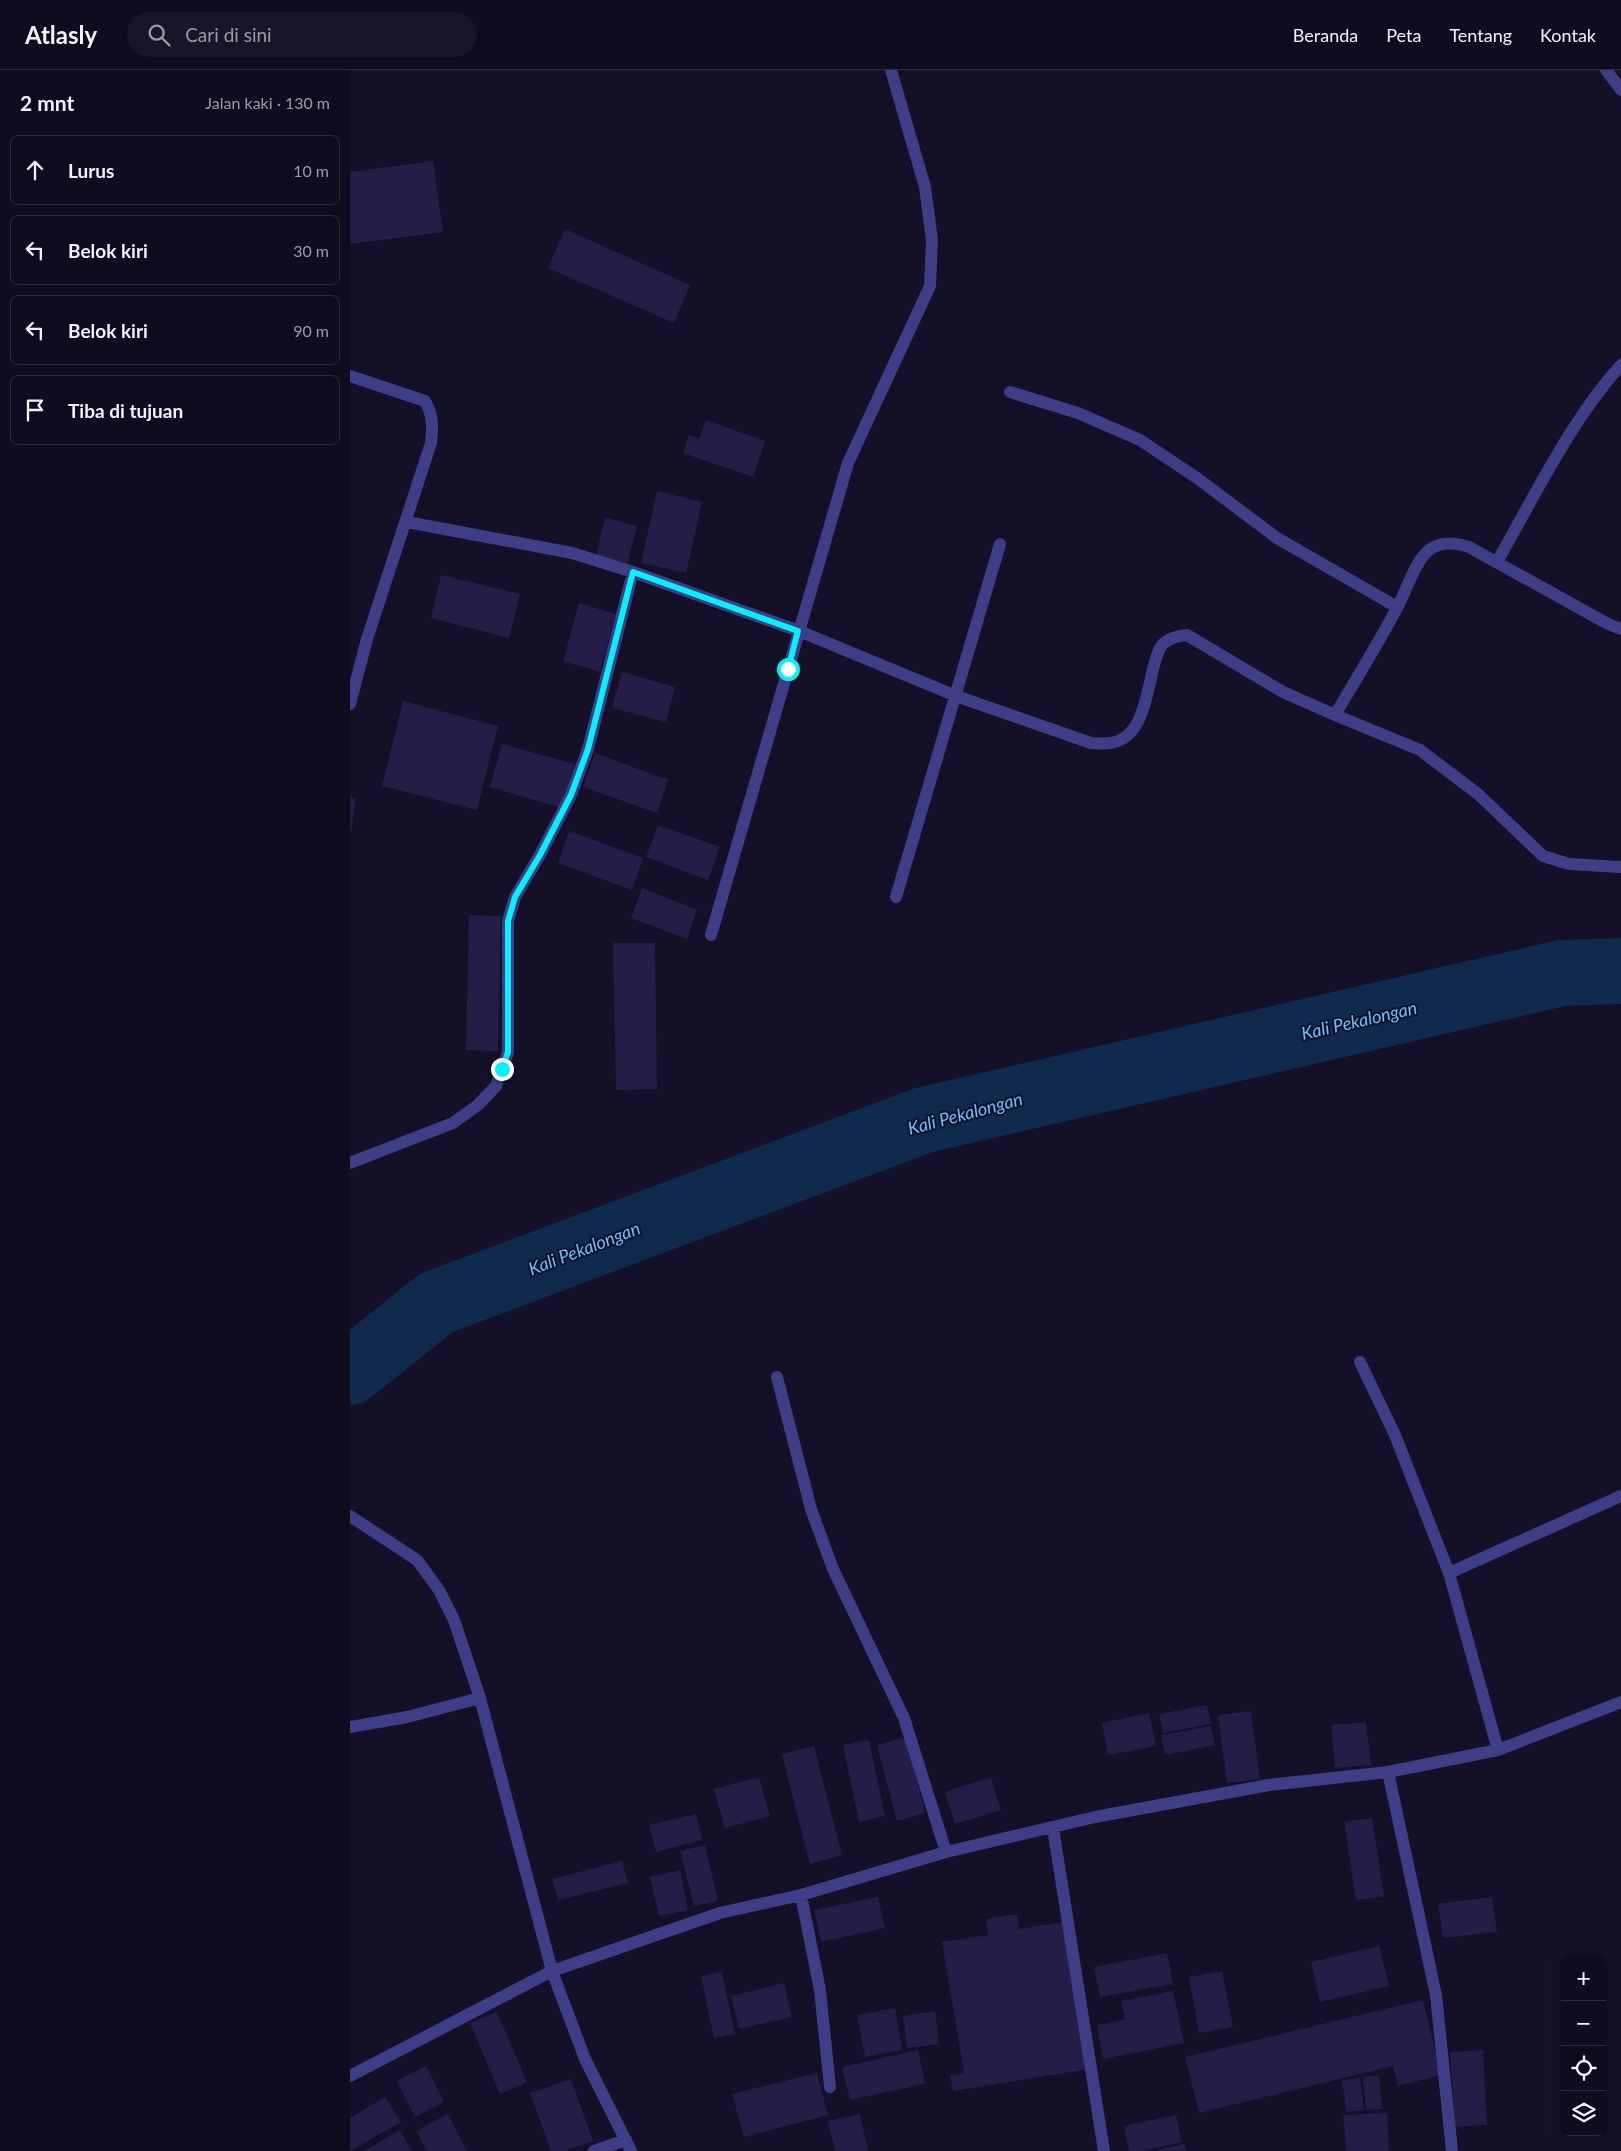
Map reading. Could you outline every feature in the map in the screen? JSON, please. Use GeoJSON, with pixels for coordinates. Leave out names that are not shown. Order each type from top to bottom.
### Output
{"type":"FeatureCollection","features":[{"type":"Feature","properties":{"kind":"street"},"geometry":{"type":"LineString","coordinates":[[710,936],[848,463],[930,286],[932,240],[926,187],[891,70]]}},
{"type":"Feature","properties":{"kind":"street"},"geometry":{"type":"LineString","coordinates":[[1606,70],[1621,90]]}},
{"type":"Feature","properties":{"kind":"street"},"geometry":{"type":"LineString","coordinates":[[1497,562],[1585,411],[1605,382],[1621,365]]}},
{"type":"Feature","properties":{"kind":"street"},"geometry":{"type":"LineString","coordinates":[[350,376],[425,401],[431,411],[433,424],[432,442],[367,639],[350,704]]}},
{"type":"Feature","properties":{"kind":"street"},"geometry":{"type":"LineString","coordinates":[[1010,392],[1078,413],[1140,440],[1197,478],[1277,538],[1397,608]]}},
{"type":"Feature","properties":{"kind":"street"},"geometry":{"type":"LineString","coordinates":[[407,522],[572,553],[633,572],[798,631],[956,696],[1091,743],[1112,743],[1130,734],[1141,715],[1161,648],[1177,636],[1187,635],[1283,692],[1420,750],[1478,794],[1543,856],[1569,864],[1621,866]]}},
{"type":"Feature","properties":{"kind":"street"},"geometry":{"type":"LineString","coordinates":[[1335,715],[1397,608],[1411,577],[1422,558],[1431,548],[1456,542],[1469,547],[1608,624],[1621,629]]}},
{"type":"Feature","properties":{"kind":"street"},"geometry":{"type":"LineString","coordinates":[[896,897],[1000,544]]}},
{"type":"Feature","properties":{"kind":"street"},"geometry":{"type":"LineString","coordinates":[[350,1163],[453,1123],[478,1105],[496,1086],[508,1052],[508,921],[515,897],[540,855],[571,795],[588,749],[633,572]]}},
{"type":"Feature","properties":{"kind":"street"},"geometry":{"type":"LineString","coordinates":[[1360,1362],[1395,1434],[1449,1573],[1498,1750]]}},
{"type":"Feature","properties":{"kind":"street"},"geometry":{"type":"LineString","coordinates":[[776,1377],[810,1510],[833,1569],[904,1718],[946,1852]]}},
{"type":"Feature","properties":{"kind":"street"},"geometry":{"type":"LineString","coordinates":[[1449,1573],[1621,1496]]}},
{"type":"Feature","properties":{"kind":"street"},"geometry":{"type":"LineString","coordinates":[[350,1516],[417,1560],[439,1590],[454,1620],[480,1698],[552,1971],[586,2059],[628,2145],[594,2151]]}},
{"type":"Feature","properties":{"kind":"street"},"geometry":{"type":"LineString","coordinates":[[350,1727],[407,1717],[480,1698]]}},
{"type":"Feature","properties":{"kind":"street"},"geometry":{"type":"LineString","coordinates":[[350,2076],[552,1971],[720,1913],[801,1894],[946,1852],[1095,1817],[1269,1786],[1388,1772],[1498,1750],[1618,1704],[1621,1717]]}},
{"type":"Feature","properties":{"kind":"street"},"geometry":{"type":"LineString","coordinates":[[1388,1772],[1436,1995],[1452,2151]]}},
{"type":"Feature","properties":{"kind":"street"},"geometry":{"type":"LineString","coordinates":[[1053,1828],[1104,2151]]}},
{"type":"Feature","properties":{"kind":"street"},"geometry":{"type":"LineString","coordinates":[[801,1894],[820,1990],[830,2086]]}},
{"type":"Feature","properties":{"kind":"building"},"geometry":{"type":"Polygon","coordinates":[[[433,161],[443,232],[350,244],[350,172],[433,161]]]}},
{"type":"Feature","properties":{"kind":"building"},"geometry":{"type":"Polygon","coordinates":[[[565,229],[690,285],[674,323],[548,268],[565,229]]]}},
{"type":"Feature","properties":{"kind":"building"},"geometry":{"type":"Polygon","coordinates":[[[706,420],[765,441],[753,477],[683,453],[689,435],[699,439],[706,420]]]}},
{"type":"Feature","properties":{"kind":"building"},"geometry":{"type":"Polygon","coordinates":[[[657,491],[702,502],[686,573],[641,563],[657,491]]]}},
{"type":"Feature","properties":{"kind":"building"},"geometry":{"type":"Polygon","coordinates":[[[605,517],[637,526],[627,564],[596,555],[605,517]]]}},
{"type":"Feature","properties":{"kind":"building"},"geometry":{"type":"Polygon","coordinates":[[[441,575],[520,594],[509,638],[431,618],[441,575]]]}},
{"type":"Feature","properties":{"kind":"building"},"geometry":{"type":"Polygon","coordinates":[[[579,603],[616,614],[600,672],[563,661],[579,603]]]}},
{"type":"Feature","properties":{"kind":"building"},"geometry":{"type":"Polygon","coordinates":[[[622,672],[675,687],[666,722],[612,708],[622,672]]]}},
{"type":"Feature","properties":{"kind":"building"},"geometry":{"type":"Polygon","coordinates":[[[403,701],[498,726],[477,810],[382,786],[403,701]]]}},
{"type":"Feature","properties":{"kind":"building"},"geometry":{"type":"Polygon","coordinates":[[[502,744],[575,764],[562,808],[490,787],[502,744]]]}},
{"type":"Feature","properties":{"kind":"building"},"geometry":{"type":"Polygon","coordinates":[[[595,753],[668,780],[657,813],[583,787],[595,753]]]}},
{"type":"Feature","properties":{"kind":"building"},"geometry":{"type":"Polygon","coordinates":[[[350,797],[356,798],[351,832],[350,832],[350,797]]]}},
{"type":"Feature","properties":{"kind":"building"},"geometry":{"type":"Polygon","coordinates":[[[658,825],[720,847],[708,880],[646,857],[658,825]]]}},
{"type":"Feature","properties":{"kind":"building"},"geometry":{"type":"Polygon","coordinates":[[[569,831],[643,858],[632,890],[558,863],[569,831]]]}},
{"type":"Feature","properties":{"kind":"building"},"geometry":{"type":"Polygon","coordinates":[[[642,888],[697,910],[687,939],[631,918],[642,888]]]}},
{"type":"Feature","properties":{"kind":"building"},"geometry":{"type":"Polygon","coordinates":[[[469,915],[501,916],[498,1051],[466,1050],[469,915]]]}},
{"type":"Feature","properties":{"kind":"building"},"geometry":{"type":"Polygon","coordinates":[[[613,943],[655,943],[657,1089],[616,1090],[613,943]]]}},
{"type":"Feature","properties":{"kind":"building"},"geometry":{"type":"Polygon","coordinates":[[[1207,1705],[1211,1724],[1163,1733],[1159,1714],[1207,1705]]]}},
{"type":"Feature","properties":{"kind":"building"},"geometry":{"type":"Polygon","coordinates":[[[1251,1711],[1260,1779],[1227,1783],[1218,1715],[1251,1711]]]}},
{"type":"Feature","properties":{"kind":"building"},"geometry":{"type":"Polygon","coordinates":[[[1149,1713],[1156,1746],[1108,1755],[1102,1723],[1149,1713]]]}},
{"type":"Feature","properties":{"kind":"building"},"geometry":{"type":"Polygon","coordinates":[[[1366,1722],[1371,1765],[1335,1768],[1331,1725],[1366,1722]]]}},
{"type":"Feature","properties":{"kind":"building"},"geometry":{"type":"Polygon","coordinates":[[[1211,1726],[1215,1745],[1165,1755],[1161,1735],[1211,1726]]]}},
{"type":"Feature","properties":{"kind":"building"},"geometry":{"type":"Polygon","coordinates":[[[906,1737],[925,1813],[897,1821],[877,1745],[906,1737]]]}},
{"type":"Feature","properties":{"kind":"building"},"geometry":{"type":"Polygon","coordinates":[[[869,1740],[885,1816],[859,1822],[843,1745],[869,1740]]]}},
{"type":"Feature","properties":{"kind":"building"},"geometry":{"type":"Polygon","coordinates":[[[814,1746],[842,1855],[810,1864],[782,1754],[814,1746]]]}},
{"type":"Feature","properties":{"kind":"building"},"geometry":{"type":"Polygon","coordinates":[[[759,1777],[770,1816],[725,1828],[714,1789],[759,1777]]]}},
{"type":"Feature","properties":{"kind":"building"},"geometry":{"type":"Polygon","coordinates":[[[991,1777],[1001,1810],[955,1824],[945,1792],[991,1777]]]}},
{"type":"Feature","properties":{"kind":"building"},"geometry":{"type":"Polygon","coordinates":[[[696,1814],[702,1840],[656,1852],[649,1825],[696,1814]]]}},
{"type":"Feature","properties":{"kind":"building"},"geometry":{"type":"Polygon","coordinates":[[[1372,1818],[1384,1896],[1356,1900],[1344,1822],[1372,1818]]]}},
{"type":"Feature","properties":{"kind":"building"},"geometry":{"type":"Polygon","coordinates":[[[705,1845],[718,1901],[694,1906],[680,1851],[705,1845]]]}},
{"type":"Feature","properties":{"kind":"building"},"geometry":{"type":"Polygon","coordinates":[[[622,1861],[628,1883],[558,1900],[552,1879],[622,1861]]]}},
{"type":"Feature","properties":{"kind":"building"},"geometry":{"type":"Polygon","coordinates":[[[680,1870],[688,1910],[659,1916],[650,1877],[680,1870]]]}},
{"type":"Feature","properties":{"kind":"building"},"geometry":{"type":"Polygon","coordinates":[[[878,1897],[885,1928],[821,1942],[814,1910],[878,1897]]]}},
{"type":"Feature","properties":{"kind":"building"},"geometry":{"type":"Polygon","coordinates":[[[1492,1897],[1497,1932],[1443,1938],[1438,1904],[1492,1897]]]}},
{"type":"Feature","properties":{"kind":"building"},"geometry":{"type":"Polygon","coordinates":[[[1017,1914],[1019,1929],[1064,1922],[1089,2069],[953,2091],[950,2075],[964,2073],[942,1942],[988,1935],[986,1919],[1017,1914]]]}},
{"type":"Feature","properties":{"kind":"building"},"geometry":{"type":"Polygon","coordinates":[[[1379,1946],[1389,1986],[1320,2002],[1311,1962],[1379,1946]]]}},
{"type":"Feature","properties":{"kind":"building"},"geometry":{"type":"Polygon","coordinates":[[[1167,1953],[1173,1984],[1100,1997],[1094,1967],[1167,1953]]]}},
{"type":"Feature","properties":{"kind":"building"},"geometry":{"type":"Polygon","coordinates":[[[1222,1971],[1233,2027],[1199,2033],[1189,1977],[1222,1971]]]}},
{"type":"Feature","properties":{"kind":"building"},"geometry":{"type":"Polygon","coordinates":[[[722,1972],[735,2034],[714,2038],[701,1976],[722,1972]]]}},
{"type":"Feature","properties":{"kind":"building"},"geometry":{"type":"Polygon","coordinates":[[[784,1983],[792,2017],[739,2029],[731,1996],[784,1983]]]}},
{"type":"Feature","properties":{"kind":"building"},"geometry":{"type":"Polygon","coordinates":[[[1173,1991],[1184,2043],[1103,2059],[1097,2025],[1125,2020],[1121,2001],[1173,1991]]]}},
{"type":"Feature","properties":{"kind":"building"},"geometry":{"type":"Polygon","coordinates":[[[1423,2000],[1441,2075],[1398,2086],[1393,2066],[1199,2113],[1185,2057],[1423,2000]]]}},
{"type":"Feature","properties":{"kind":"building"},"geometry":{"type":"Polygon","coordinates":[[[895,2008],[902,2050],[865,2057],[857,2015],[895,2008]]]}},
{"type":"Feature","properties":{"kind":"building"},"geometry":{"type":"Polygon","coordinates":[[[935,2011],[939,2044],[907,2048],[903,2016],[935,2011]]]}},
{"type":"Feature","properties":{"kind":"building"},"geometry":{"type":"Polygon","coordinates":[[[497,2012],[527,2082],[500,2094],[470,2023],[497,2012]]]}},
{"type":"Feature","properties":{"kind":"building"},"geometry":{"type":"Polygon","coordinates":[[[918,2050],[925,2084],[850,2100],[842,2067],[918,2050]]]}},
{"type":"Feature","properties":{"kind":"building"},"geometry":{"type":"Polygon","coordinates":[[[1483,2050],[1487,2125],[1455,2127],[1450,2052],[1483,2050]]]}},
{"type":"Feature","properties":{"kind":"building"},"geometry":{"type":"Polygon","coordinates":[[[426,2066],[444,2102],[415,2117],[397,2081],[426,2066]]]}},
{"type":"Feature","properties":{"kind":"building"},"geometry":{"type":"Polygon","coordinates":[[[817,2073],[828,2115],[744,2137],[732,2094],[817,2073]]]}},
{"type":"Feature","properties":{"kind":"building"},"geometry":{"type":"Polygon","coordinates":[[[1379,2075],[1382,2109],[1366,2110],[1363,2077],[1379,2075]]]}},
{"type":"Feature","properties":{"kind":"building"},"geometry":{"type":"Polygon","coordinates":[[[1360,2078],[1364,2110],[1346,2112],[1342,2080],[1360,2078]]]}},
{"type":"Feature","properties":{"kind":"building"},"geometry":{"type":"Polygon","coordinates":[[[571,2079],[593,2141],[565,2151],[551,2151],[530,2093],[571,2079]]]}},
{"type":"Feature","properties":{"kind":"building"},"geometry":{"type":"Polygon","coordinates":[[[385,2097],[401,2122],[350,2151],[350,2118],[385,2097]]]}},
{"type":"Feature","properties":{"kind":"building"},"geometry":{"type":"Polygon","coordinates":[[[1387,2113],[1389,2151],[1346,2151],[1343,2115],[1387,2113]]]}},
{"type":"Feature","properties":{"kind":"building"},"geometry":{"type":"Polygon","coordinates":[[[448,2114],[467,2151],[427,2151],[416,2131],[448,2114]]]}},
{"type":"Feature","properties":{"kind":"building"},"geometry":{"type":"Polygon","coordinates":[[[860,2114],[868,2151],[835,2151],[828,2121],[860,2114]]]}},
{"type":"Feature","properties":{"kind":"building"},"geometry":{"type":"Polygon","coordinates":[[[1176,2115],[1182,2142],[1142,2151],[1129,2151],[1124,2126],[1176,2115]]]}},
{"type":"Feature","properties":{"kind":"building"},"geometry":{"type":"Polygon","coordinates":[[[400,2130],[412,2151],[364,2151],[400,2130]]]}},
{"type":"Feature","properties":{"kind":"building"},"geometry":{"type":"Polygon","coordinates":[[[1184,2144],[1186,2151],[1157,2151],[1157,2150],[1184,2144]]]}},
{"type":"Feature","properties":{"kind":"waterway","name":"Kali Pekalongan"},"geometry":{"type":"LineString","coordinates":[[350,1372],[436,1303],[924,1120],[1562,973],[1621,971]]}},
{"type":"Feature","properties":{"kind":"route"},"geometry":{"type":"LineString","coordinates":[[502,1069],[508,1052],[508,921],[515,897],[540,855],[571,795],[588,749],[633,572],[798,631],[788,669]]}}]}
